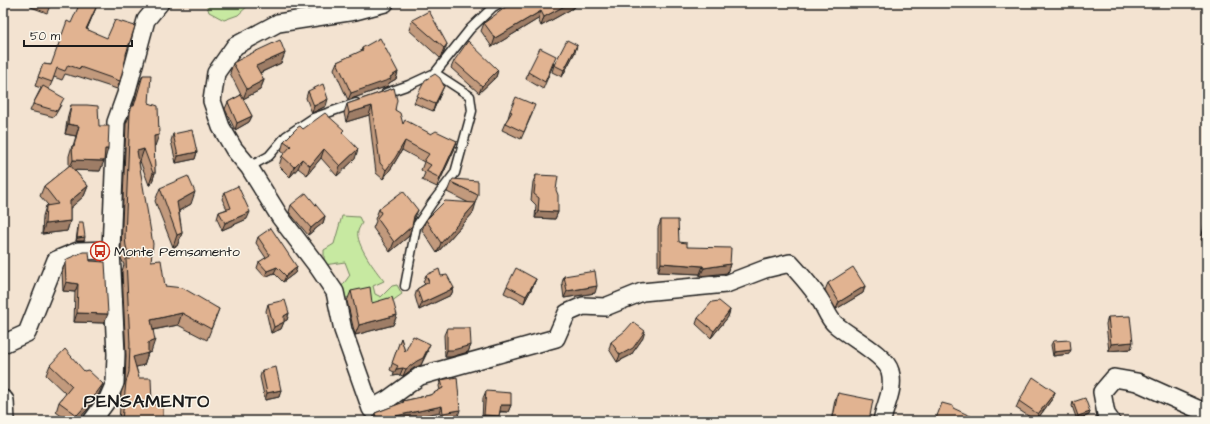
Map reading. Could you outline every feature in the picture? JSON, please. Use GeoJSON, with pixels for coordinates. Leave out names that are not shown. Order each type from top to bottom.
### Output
{"type":"FeatureCollection","features":[{"type":"Feature","properties":{"kind":"street"},"geometry":{"type":"LineString","coordinates":[[92,421],[108,399],[115,383],[116,354],[106,256],[112,202],[116,122],[126,94],[146,20],[160,3]]}},
{"type":"Feature","properties":{"kind":"street"},"geometry":{"type":"LineString","coordinates":[[385,3],[355,11],[278,23],[235,46],[216,73],[212,101],[221,127],[234,149],[249,167],[280,218],[318,267],[335,292],[343,330],[370,415],[387,400],[420,376],[556,338],[567,313],[583,306],[605,307],[642,292],[726,284],[765,269],[790,263],[806,279],[823,304],[833,323],[879,354],[890,370],[891,391],[882,421]]}},
{"type":"Feature","properties":{"kind":"street"},"geometry":{"type":"LineString","coordinates":[[3,344],[27,333],[56,260],[78,251],[106,256]]}},
{"type":"Feature","properties":{"kind":"street"},"geometry":{"type":"LineString","coordinates":[[1111,421],[1106,414],[1102,392],[1114,378],[1137,382],[1202,411],[1207,411]]}},
{"type":"Feature","properties":{"kind":"street"},"geometry":{"type":"LineString","coordinates":[[3,401],[4,421]]}},
{"type":"Feature","properties":{"kind":"lane"},"geometry":{"type":"LineString","coordinates":[[380,95],[435,74],[470,28],[493,7],[500,3]]}},
{"type":"Feature","properties":{"kind":"lane"},"geometry":{"type":"LineString","coordinates":[[405,286],[416,227],[455,173],[472,111],[470,96],[435,74]]}},
{"type":"Feature","properties":{"kind":"lane"},"geometry":{"type":"LineString","coordinates":[[249,167],[269,156],[286,136],[313,118],[365,100]]}},
{"type":"Feature","properties":{"kind":"green space"},"geometry":{"type":"Polygon","coordinates":[[[206,3],[251,3],[238,15],[224,20],[209,12],[206,3]]]}},
{"type":"Feature","properties":{"kind":"green space"},"geometry":{"type":"Polygon","coordinates":[[[342,216],[359,217],[362,223],[358,231],[360,243],[367,257],[384,281],[373,286],[375,294],[381,297],[392,286],[397,285],[402,294],[388,304],[373,309],[368,293],[342,299],[342,286],[350,275],[345,262],[324,265],[324,250],[334,244],[342,216]]]}},
{"type":"Feature","properties":{"kind":"building"},"geometry":{"type":"Polygon","coordinates":[[[41,3],[50,3],[49,6],[41,3]]]}},
{"type":"Feature","properties":{"kind":"building"},"geometry":{"type":"Polygon","coordinates":[[[80,3],[98,3],[86,29],[107,38],[115,20],[135,26],[126,54],[120,81],[80,67],[80,69],[68,65],[65,71],[57,68],[52,82],[38,77],[43,64],[51,65],[67,21],[71,23],[80,3]]]}},
{"type":"Feature","properties":{"kind":"building"},"geometry":{"type":"Polygon","coordinates":[[[513,3],[570,3],[544,17],[541,11],[495,38],[484,23],[513,3]]]}},
{"type":"Feature","properties":{"kind":"building"},"geometry":{"type":"Polygon","coordinates":[[[429,11],[447,44],[444,48],[412,20],[429,11]]]}},
{"type":"Feature","properties":{"kind":"building"},"geometry":{"type":"Polygon","coordinates":[[[380,38],[398,72],[390,77],[391,79],[351,93],[337,62],[363,50],[362,48],[380,38]]]}},
{"type":"Feature","properties":{"kind":"building"},"geometry":{"type":"Polygon","coordinates":[[[280,40],[285,53],[256,66],[264,80],[247,89],[233,63],[280,40]]]}},
{"type":"Feature","properties":{"kind":"building"},"geometry":{"type":"Polygon","coordinates":[[[567,40],[577,45],[564,70],[554,65],[567,40]]]}},
{"type":"Feature","properties":{"kind":"building"},"geometry":{"type":"Polygon","coordinates":[[[468,41],[498,70],[482,86],[454,61],[468,41]]]}},
{"type":"Feature","properties":{"kind":"building"},"geometry":{"type":"Polygon","coordinates":[[[540,48],[556,56],[545,82],[528,72],[540,48]]]}},
{"type":"Feature","properties":{"kind":"building"},"geometry":{"type":"Polygon","coordinates":[[[435,74],[440,78],[444,86],[435,104],[417,96],[425,80],[435,74]]]}},
{"type":"Feature","properties":{"kind":"building"},"geometry":{"type":"Polygon","coordinates":[[[143,75],[151,75],[149,103],[158,106],[159,135],[154,136],[155,173],[153,173],[144,149],[137,151],[153,244],[151,261],[161,260],[165,286],[183,288],[219,309],[211,329],[182,313],[151,320],[155,340],[148,343],[148,353],[133,357],[139,378],[151,378],[152,404],[163,405],[163,420],[120,421],[122,420],[126,382],[129,372],[130,344],[126,259],[130,259],[125,238],[130,112],[132,106],[134,106],[143,75]]]}},
{"type":"Feature","properties":{"kind":"building"},"geometry":{"type":"Polygon","coordinates":[[[323,84],[328,99],[314,106],[308,91],[323,84]]]}},
{"type":"Feature","properties":{"kind":"building"},"geometry":{"type":"Polygon","coordinates":[[[43,86],[64,98],[57,111],[33,104],[43,86]]]}},
{"type":"Feature","properties":{"kind":"building"},"geometry":{"type":"Polygon","coordinates":[[[394,88],[397,100],[395,110],[400,113],[403,124],[405,120],[431,134],[436,131],[457,141],[440,178],[426,171],[431,165],[424,161],[429,154],[405,141],[386,170],[380,163],[372,106],[349,113],[347,104],[394,88]]]}},
{"type":"Feature","properties":{"kind":"building"},"geometry":{"type":"Polygon","coordinates":[[[241,95],[252,116],[237,123],[228,102],[241,95]]]}},
{"type":"Feature","properties":{"kind":"building"},"geometry":{"type":"Polygon","coordinates":[[[516,97],[535,105],[524,132],[505,123],[512,112],[510,111],[516,97]]]}},
{"type":"Feature","properties":{"kind":"building"},"geometry":{"type":"Polygon","coordinates":[[[71,105],[98,106],[99,126],[109,126],[108,149],[105,149],[104,161],[73,160],[72,146],[74,146],[79,126],[68,124],[71,105]]]}},
{"type":"Feature","properties":{"kind":"building"},"geometry":{"type":"Polygon","coordinates":[[[325,113],[344,130],[342,132],[358,149],[340,166],[324,149],[310,166],[302,159],[294,167],[282,156],[291,146],[284,141],[298,127],[300,126],[303,129],[325,113]]]}},
{"type":"Feature","properties":{"kind":"building"},"geometry":{"type":"Polygon","coordinates":[[[192,130],[197,152],[178,156],[173,134],[192,130]]]}},
{"type":"Feature","properties":{"kind":"building"},"geometry":{"type":"Polygon","coordinates":[[[70,165],[88,186],[70,201],[70,221],[45,224],[46,206],[58,204],[44,186],[70,165]]]}},
{"type":"Feature","properties":{"kind":"building"},"geometry":{"type":"Polygon","coordinates":[[[536,175],[558,176],[556,190],[558,195],[558,212],[538,211],[539,198],[534,194],[536,175]]]}},
{"type":"Feature","properties":{"kind":"building"},"geometry":{"type":"Polygon","coordinates":[[[188,176],[195,192],[177,202],[182,233],[177,235],[160,188],[188,176]]]}},
{"type":"Feature","properties":{"kind":"building"},"geometry":{"type":"Polygon","coordinates":[[[453,179],[478,181],[478,195],[451,182],[453,179]]]}},
{"type":"Feature","properties":{"kind":"building"},"geometry":{"type":"Polygon","coordinates":[[[238,186],[250,212],[225,223],[219,212],[231,208],[225,192],[238,186]]]}},
{"type":"Feature","properties":{"kind":"building"},"geometry":{"type":"Polygon","coordinates":[[[403,191],[418,210],[414,216],[412,226],[394,242],[377,218],[381,213],[379,209],[403,191]]]}},
{"type":"Feature","properties":{"kind":"building"},"geometry":{"type":"Polygon","coordinates":[[[306,193],[325,216],[311,228],[291,205],[306,193]]]}},
{"type":"Feature","properties":{"kind":"building"},"geometry":{"type":"Polygon","coordinates":[[[445,201],[476,203],[441,243],[426,220],[445,201]]]}},
{"type":"Feature","properties":{"kind":"building"},"geometry":{"type":"Polygon","coordinates":[[[1207,215],[1207,234],[1203,233],[1207,215]]]}},
{"type":"Feature","properties":{"kind":"building"},"geometry":{"type":"Polygon","coordinates":[[[661,220],[678,220],[679,242],[687,243],[687,247],[731,248],[730,264],[704,268],[703,266],[661,263],[661,220]]]}},
{"type":"Feature","properties":{"kind":"building"},"geometry":{"type":"Polygon","coordinates":[[[79,222],[83,222],[85,237],[77,238],[79,222]]]}},
{"type":"Feature","properties":{"kind":"building"},"geometry":{"type":"Polygon","coordinates":[[[271,228],[297,267],[286,276],[277,267],[267,271],[259,262],[270,255],[258,237],[271,228]]]}},
{"type":"Feature","properties":{"kind":"building"},"geometry":{"type":"Polygon","coordinates":[[[83,252],[89,252],[90,261],[105,262],[108,314],[77,313],[78,284],[66,282],[65,263],[67,259],[83,252]]]}},
{"type":"Feature","properties":{"kind":"building"},"geometry":{"type":"Polygon","coordinates":[[[853,267],[865,286],[839,302],[828,283],[853,267]]]}},
{"type":"Feature","properties":{"kind":"building"},"geometry":{"type":"Polygon","coordinates":[[[516,268],[536,279],[526,296],[507,286],[516,268]]]}},
{"type":"Feature","properties":{"kind":"building"},"geometry":{"type":"Polygon","coordinates":[[[439,269],[441,276],[447,275],[454,288],[422,303],[417,289],[429,282],[426,275],[439,269]]]}},
{"type":"Feature","properties":{"kind":"building"},"geometry":{"type":"Polygon","coordinates":[[[595,271],[597,286],[567,291],[564,276],[595,271]]]}},
{"type":"Feature","properties":{"kind":"building"},"geometry":{"type":"Polygon","coordinates":[[[370,287],[372,303],[392,297],[397,315],[359,325],[351,291],[370,287]]]}},
{"type":"Feature","properties":{"kind":"building"},"geometry":{"type":"Polygon","coordinates":[[[285,300],[289,313],[284,316],[284,322],[274,327],[268,304],[285,300]]]}},
{"type":"Feature","properties":{"kind":"building"},"geometry":{"type":"Polygon","coordinates":[[[719,301],[730,310],[714,331],[698,318],[712,302],[719,301]]]}},
{"type":"Feature","properties":{"kind":"building"},"geometry":{"type":"Polygon","coordinates":[[[1130,316],[1133,342],[1111,344],[1108,317],[1130,316]]]}},
{"type":"Feature","properties":{"kind":"building"},"geometry":{"type":"Polygon","coordinates":[[[633,322],[645,331],[633,348],[620,355],[611,342],[625,331],[633,322]]]}},
{"type":"Feature","properties":{"kind":"building"},"geometry":{"type":"Polygon","coordinates":[[[447,328],[470,328],[471,345],[453,350],[447,350],[447,328]]]}},
{"type":"Feature","properties":{"kind":"building"},"geometry":{"type":"Polygon","coordinates":[[[413,336],[430,344],[423,358],[406,369],[396,369],[398,366],[392,363],[401,338],[405,352],[413,336]]]}},
{"type":"Feature","properties":{"kind":"building"},"geometry":{"type":"Polygon","coordinates":[[[1070,340],[1071,350],[1054,352],[1053,341],[1070,340]]]}},
{"type":"Feature","properties":{"kind":"building"},"geometry":{"type":"Polygon","coordinates":[[[65,349],[84,371],[88,370],[103,384],[92,399],[77,415],[59,402],[72,386],[50,365],[65,349]]]}},
{"type":"Feature","properties":{"kind":"building"},"geometry":{"type":"Polygon","coordinates":[[[276,367],[281,390],[267,393],[262,370],[276,367]]]}},
{"type":"Feature","properties":{"kind":"building"},"geometry":{"type":"Polygon","coordinates":[[[457,377],[460,410],[443,413],[442,406],[377,420],[375,413],[404,402],[403,401],[430,395],[443,388],[441,380],[457,377]]]}},
{"type":"Feature","properties":{"kind":"building"},"geometry":{"type":"Polygon","coordinates":[[[1033,377],[1055,392],[1038,414],[1019,401],[1033,377]]]}},
{"type":"Feature","properties":{"kind":"building"},"geometry":{"type":"Polygon","coordinates":[[[486,391],[511,393],[511,405],[501,405],[499,416],[484,415],[486,391]]]}},
{"type":"Feature","properties":{"kind":"building"},"geometry":{"type":"Polygon","coordinates":[[[838,393],[873,400],[869,421],[851,421],[833,417],[838,393]]]}},
{"type":"Feature","properties":{"kind":"building"},"geometry":{"type":"Polygon","coordinates":[[[1085,398],[1090,412],[1078,416],[1073,402],[1085,398]]]}},
{"type":"Feature","properties":{"kind":"building"},"geometry":{"type":"Polygon","coordinates":[[[942,403],[953,406],[953,408],[979,420],[935,421],[942,403]]]}},
{"type":"Feature","properties":{"kind":"place","name":"Monte Pemsamento"},"geometry":{"type":"Point","coordinates":[100,251]}},
{"type":"Feature","properties":{"kind":"district","name":"PENSAMENTO"},"geometry":{"type":"Point","coordinates":[147,401]}}]}
